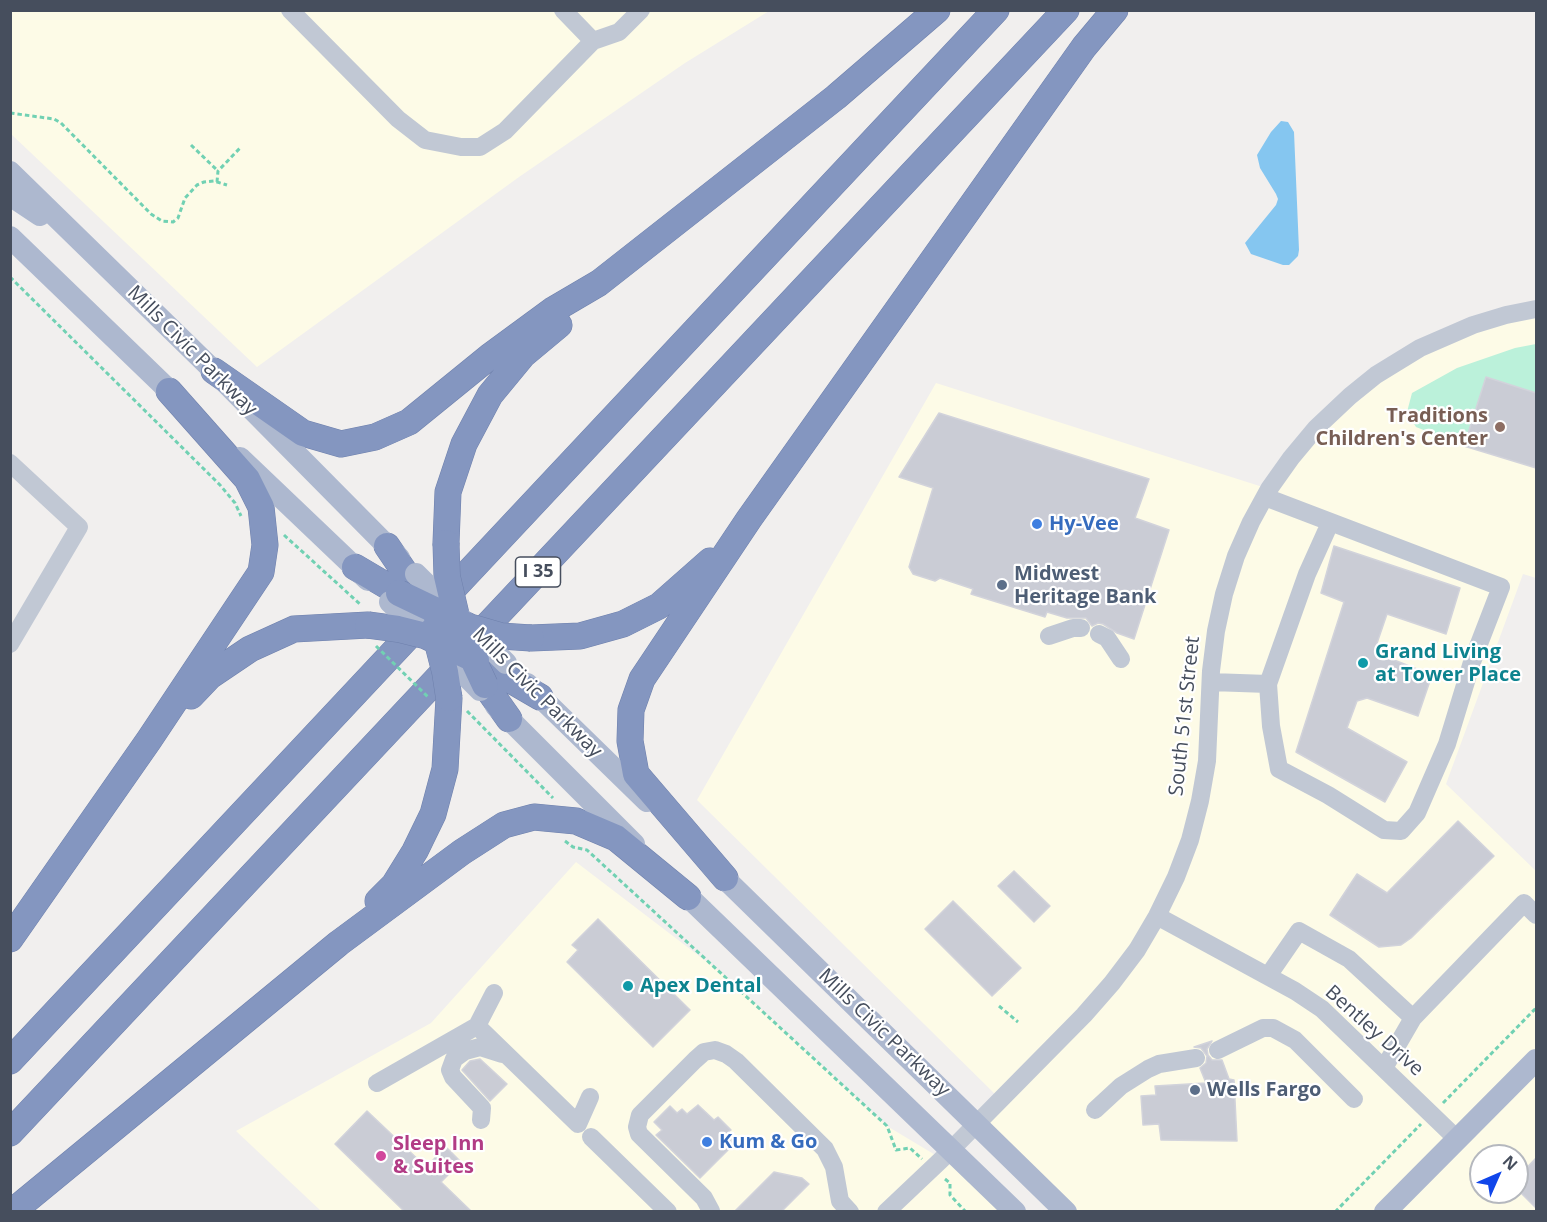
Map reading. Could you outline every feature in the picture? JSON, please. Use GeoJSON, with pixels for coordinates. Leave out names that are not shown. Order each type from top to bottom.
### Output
{"type":"FeatureCollection","features":[{"type":"Feature","properties":{"kind":"highway"},"geometry":{"type":"LineString","coordinates":[[214,371],[303,433],[341,444],[375,437],[409,422],[544,316],[599,284],[836,97],[937,10]]}},
{"type":"Feature","properties":{"kind":"highway","name":"I 35"},"geometry":{"type":"LineString","coordinates":[[10,1061],[996,10]]}},
{"type":"Feature","properties":{"kind":"highway","name":"I 35"},"geometry":{"type":"LineString","coordinates":[[10,1133],[1066,10]]}},
{"type":"Feature","properties":{"kind":"highway"},"geometry":{"type":"LineString","coordinates":[[725,878],[636,774],[630,741],[631,710],[642,679],[749,519],[1084,47],[1115,10]]}},
{"type":"Feature","properties":{"kind":"highway"},"geometry":{"type":"LineString","coordinates":[[472,658],[447,576],[448,492],[464,444],[490,395],[523,355],[565,320],[599,284]]}},
{"type":"Feature","properties":{"kind":"highway"},"geometry":{"type":"LineString","coordinates":[[10,939],[149,740],[261,572],[265,545],[261,507],[247,479],[169,391]]}},
{"type":"Feature","properties":{"kind":"highway"},"geometry":{"type":"LineString","coordinates":[[355,567],[404,587],[424,605],[501,636],[531,638],[580,636],[623,624],[658,606],[706,565],[749,519]]}},
{"type":"Feature","properties":{"kind":"highway"},"geometry":{"type":"LineString","coordinates":[[387,546],[404,587]]}},
{"type":"Feature","properties":{"kind":"highway"},"geometry":{"type":"LineString","coordinates":[[339,943],[394,885],[415,851],[433,814],[445,769],[454,712],[445,672],[424,605]]}},
{"type":"Feature","properties":{"kind":"highway"},"geometry":{"type":"LineString","coordinates":[[149,740],[210,676],[250,649],[294,629],[369,625],[398,629],[472,658],[492,677],[540,697]]}},
{"type":"Feature","properties":{"kind":"highway"},"geometry":{"type":"LineString","coordinates":[[492,677],[508,719]]}},
{"type":"Feature","properties":{"kind":"highway"},"geometry":{"type":"LineString","coordinates":[[12,1212],[339,943],[462,852],[504,825],[534,817],[576,821],[616,838],[688,897]]}},
{"type":"Feature","properties":{"kind":"main road","name":"Mills Civic Parkway"},"geometry":{"type":"LineString","coordinates":[[10,172],[214,371],[387,546]]}},
{"type":"Feature","properties":{"kind":"main road"},"geometry":{"type":"LineString","coordinates":[[10,195],[86,246]]}},
{"type":"Feature","properties":{"kind":"main road"},"geometry":{"type":"LineString","coordinates":[[10,237],[355,567]]}},
{"type":"Feature","properties":{"kind":"main road","name":"Mills Civic Parkway"},"geometry":{"type":"LineString","coordinates":[[404,587],[461,621],[492,677]]}},
{"type":"Feature","properties":{"kind":"main road","name":"Mills Civic Parkway"},"geometry":{"type":"LineString","coordinates":[[404,587],[434,642],[492,677]]}},
{"type":"Feature","properties":{"kind":"main road","name":"Mills Civic Parkway"},"geometry":{"type":"LineString","coordinates":[[540,697],[1066,1212]]}},
{"type":"Feature","properties":{"kind":"main road","name":"Mills Civic Parkway"},"geometry":{"type":"LineString","coordinates":[[508,719],[688,897],[1015,1212]]}},
{"type":"Feature","properties":{"kind":"main road"},"geometry":{"type":"LineString","coordinates":[[1385,1212],[1536,1060]]}},
{"type":"Feature","properties":{"kind":"street"},"geometry":{"type":"LineString","coordinates":[[290,10],[398,119],[425,140],[461,147],[480,147],[505,131],[593,41],[620,32],[641,10]]}},
{"type":"Feature","properties":{"kind":"street"},"geometry":{"type":"LineString","coordinates":[[563,10],[593,41]]}},
{"type":"Feature","properties":{"kind":"street","name":"South 51st Street"},"geometry":{"type":"LineString","coordinates":[[886,1212],[952,1149],[1105,991],[1137,950],[1157,916],[1190,840],[1200,801],[1207,761],[1216,630],[1224,594],[1236,556],[1251,522],[1291,458],[1316,428],[1376,375],[1428,344],[1473,325],[1536,309]]}},
{"type":"Feature","properties":{"kind":"street"},"geometry":{"type":"LineString","coordinates":[[10,463],[79,527],[10,644]]}},
{"type":"Feature","properties":{"kind":"street"},"geometry":{"type":"LineString","coordinates":[[1265,497],[1501,587],[1472,662],[1447,744],[1417,813],[1401,831],[1384,830],[1328,795],[1279,769],[1271,726],[1268,684],[1307,574],[1330,523]]}},
{"type":"Feature","properties":{"kind":"street"},"geometry":{"type":"LineString","coordinates":[[1050,636],[1073,628],[1081,628]]}},
{"type":"Feature","properties":{"kind":"street"},"geometry":{"type":"LineString","coordinates":[[1100,634],[1107,638],[1121,659]]}},
{"type":"Feature","properties":{"kind":"street"},"geometry":{"type":"LineString","coordinates":[[1211,682],[1268,684]]}},
{"type":"Feature","properties":{"kind":"street"},"geometry":{"type":"LineString","coordinates":[[1384,1068],[1413,1018],[1524,903],[1536,915]]}},
{"type":"Feature","properties":{"kind":"street","name":"Bentley Drive"},"geometry":{"type":"LineString","coordinates":[[1157,916],[1268,976],[1322,1009],[1457,1139]]}},
{"type":"Feature","properties":{"kind":"street"},"geometry":{"type":"LineString","coordinates":[[1268,976],[1299,931],[1349,959],[1413,1018]]}},
{"type":"Feature","properties":{"kind":"street"},"geometry":{"type":"LineString","coordinates":[[377,1083],[477,1026],[494,993]]}},
{"type":"Feature","properties":{"kind":"street"},"geometry":{"type":"LineString","coordinates":[[477,1026],[578,1124],[590,1097]]}},
{"type":"Feature","properties":{"kind":"street"},"geometry":{"type":"LineString","coordinates":[[1218,1050],[1263,1029],[1273,1028],[1295,1040],[1354,1099]]}},
{"type":"Feature","properties":{"kind":"street"},"geometry":{"type":"LineString","coordinates":[[481,1120],[482,1108],[479,1103],[453,1077],[450,1070],[454,1059],[465,1051],[480,1047],[507,1056]]}},
{"type":"Feature","properties":{"kind":"street"},"geometry":{"type":"LineString","coordinates":[[711,1211],[704,1198],[639,1134],[637,1127],[640,1115],[704,1052],[709,1050],[720,1051],[736,1061],[825,1149],[834,1167],[845,1206]]}},
{"type":"Feature","properties":{"kind":"street"},"geometry":{"type":"LineString","coordinates":[[1095,1110],[1120,1086],[1148,1069],[1159,1064],[1196,1058]]}},
{"type":"Feature","properties":{"kind":"street"},"geometry":{"type":"LineString","coordinates":[[591,1137],[668,1212]]}},
{"type":"Feature","properties":{"kind":"path"},"geometry":{"type":"LineString","coordinates":[[10,112],[54,119],[61,123],[152,214],[162,221],[173,222],[178,218],[185,198],[196,185],[204,182],[227,184]]}},
{"type":"Feature","properties":{"kind":"path"},"geometry":{"type":"LineString","coordinates":[[191,145],[218,171]]}},
{"type":"Feature","properties":{"kind":"path"},"geometry":{"type":"LineString","coordinates":[[217,182],[218,171],[241,147]]}},
{"type":"Feature","properties":{"kind":"path"},"geometry":{"type":"LineString","coordinates":[[10,278],[220,484],[250,529],[279,530],[350,594],[368,614],[369,639],[435,704],[454,712],[560,806],[565,842],[573,847],[587,850],[878,1118],[886,1126],[896,1150],[910,1148]]}},
{"type":"Feature","properties":{"kind":"path"},"geometry":{"type":"LineString","coordinates":[[999,1006],[1018,1022]]}},
{"type":"Feature","properties":{"kind":"path"},"geometry":{"type":"LineString","coordinates":[[1443,1102],[1536,1008]]}},
{"type":"Feature","properties":{"kind":"path"},"geometry":{"type":"LineString","coordinates":[[1335,1212],[1422,1123]]}},
{"type":"Feature","properties":{"kind":"path"},"geometry":{"type":"LineString","coordinates":[[950,1183],[950,1195],[966,1212]]}},
{"type":"Feature","properties":{"kind":"shaded area"},"geometry":{"type":"Polygon","coordinates":[[[10,11],[769,11],[685,63],[519,177],[257,367],[11,134],[10,11]]]}},
{"type":"Feature","properties":{"kind":"shaded area"},"geometry":{"type":"Polygon","coordinates":[[[1536,309],[1536,578],[1523,574],[1446,784],[1536,871],[1536,1211],[1066,1211],[977,1123],[1000,1099],[697,800],[936,383],[1269,489],[1291,458],[1420,348],[1536,309]]]}},
{"type":"Feature","properties":{"kind":"shaded area"},"geometry":{"type":"Polygon","coordinates":[[[576,862],[724,975],[887,1126],[942,1159],[1015,1211],[321,1211],[236,1131],[431,1023],[576,862]]]}},
{"type":"Feature","properties":{"kind":"green space"},"geometry":{"type":"Polygon","coordinates":[[[1536,344],[1536,393],[1486,377],[1464,446],[1416,427],[1407,412],[1412,393],[1457,368],[1515,348],[1536,344]]]}},
{"type":"Feature","properties":{"kind":"water"},"geometry":{"type":"Polygon","coordinates":[[[1281,121],[1288,122],[1294,132],[1299,250],[1298,256],[1289,265],[1251,254],[1245,243],[1276,205],[1278,199],[1260,168],[1257,155],[1271,132],[1281,121]]]}},
{"type":"Feature","properties":{"kind":"building","name":"Traditions Children's Center"},"geometry":{"type":"Polygon","coordinates":[[[1486,377],[1536,393],[1536,468],[1464,446],[1486,377]]]}},
{"type":"Feature","properties":{"kind":"building","name":"Hy-Vee"},"geometry":{"type":"Polygon","coordinates":[[[939,413],[1149,479],[1135,518],[1169,530],[1134,639],[1117,633],[1103,624],[1098,623],[1092,626],[1086,618],[1067,618],[1047,612],[1045,617],[971,594],[973,589],[940,578],[935,581],[913,574],[909,567],[933,488],[899,477],[939,413]]]}},
{"type":"Feature","properties":{"kind":"building","name":"Grand Living at Tower Place"},"geometry":{"type":"Polygon","coordinates":[[[1334,546],[1460,588],[1446,634],[1387,614],[1374,652],[1432,675],[1418,716],[1367,698],[1357,701],[1347,728],[1407,762],[1385,802],[1296,752],[1344,602],[1321,593],[1334,546]]]}},
{"type":"Feature","properties":{"kind":"building"},"geometry":{"type":"Polygon","coordinates":[[[1458,821],[1494,856],[1411,938],[1401,945],[1379,947],[1330,915],[1357,874],[1387,893],[1458,821]]]}},
{"type":"Feature","properties":{"kind":"building"},"geometry":{"type":"Polygon","coordinates":[[[1014,871],[1050,906],[1034,922],[998,886],[1014,871]]]}},
{"type":"Feature","properties":{"kind":"building"},"geometry":{"type":"Polygon","coordinates":[[[953,901],[1021,968],[992,996],[925,929],[953,901]]]}},
{"type":"Feature","properties":{"kind":"building","name":"Apex Dental"},"geometry":{"type":"Polygon","coordinates":[[[598,919],[690,1010],[653,1047],[567,962],[578,950],[572,945],[598,919]]]}},
{"type":"Feature","properties":{"kind":"building","name":"Wells Fargo"},"geometry":{"type":"Polygon","coordinates":[[[1212,1041],[1207,1049],[1208,1055],[1212,1060],[1222,1060],[1229,1079],[1234,1080],[1237,1141],[1161,1140],[1159,1124],[1143,1125],[1141,1096],[1156,1095],[1155,1086],[1206,1083],[1200,1068],[1206,1063],[1207,1056],[1201,1048],[1194,1047],[1212,1041]]]}},
{"type":"Feature","properties":{"kind":"building"},"geometry":{"type":"Polygon","coordinates":[[[480,1059],[507,1084],[490,1101],[462,1070],[470,1061],[480,1059]]]}},
{"type":"Feature","properties":{"kind":"building"},"geometry":{"type":"Polygon","coordinates":[[[698,1105],[714,1120],[718,1117],[731,1130],[727,1133],[736,1142],[700,1178],[656,1135],[662,1130],[654,1122],[670,1106],[677,1113],[682,1109],[687,1114],[698,1105]]]}},
{"type":"Feature","properties":{"kind":"building","name":"Sleep Inn & Suites"},"geometry":{"type":"Polygon","coordinates":[[[367,1111],[426,1167],[446,1147],[461,1162],[441,1182],[472,1212],[405,1212],[335,1144],[367,1111]]]}},
{"type":"Feature","properties":{"kind":"building"},"geometry":{"type":"Polygon","coordinates":[[[1536,1158],[1536,1208],[1529,1201],[1529,1165],[1536,1158]]]}},
{"type":"Feature","properties":{"kind":"building","name":"Kum & Go"},"geometry":{"type":"Polygon","coordinates":[[[774,1172],[802,1178],[809,1184],[781,1212],[734,1212],[774,1172]]]}},
{"type":"Feature","properties":{"kind":"place","name":"Traditions Children's Center"},"geometry":{"type":"Point","coordinates":[1500,427]}},
{"type":"Feature","properties":{"kind":"place","name":"Hy-Vee"},"geometry":{"type":"Point","coordinates":[1037,524]}},
{"type":"Feature","properties":{"kind":"place","name":"Midwest Heritage Bank"},"geometry":{"type":"Point","coordinates":[1002,585]}},
{"type":"Feature","properties":{"kind":"place","name":"Grand Living at Tower Place"},"geometry":{"type":"Point","coordinates":[1363,663]}},
{"type":"Feature","properties":{"kind":"place","name":"Apex Dental"},"geometry":{"type":"Point","coordinates":[628,986]}},
{"type":"Feature","properties":{"kind":"place","name":"Wells Fargo"},"geometry":{"type":"Point","coordinates":[1195,1090]}},
{"type":"Feature","properties":{"kind":"place","name":"Kum & Go"},"geometry":{"type":"Point","coordinates":[707,1142]}},
{"type":"Feature","properties":{"kind":"place","name":"Sleep Inn & Suites"},"geometry":{"type":"Point","coordinates":[381,1156]}}]}
